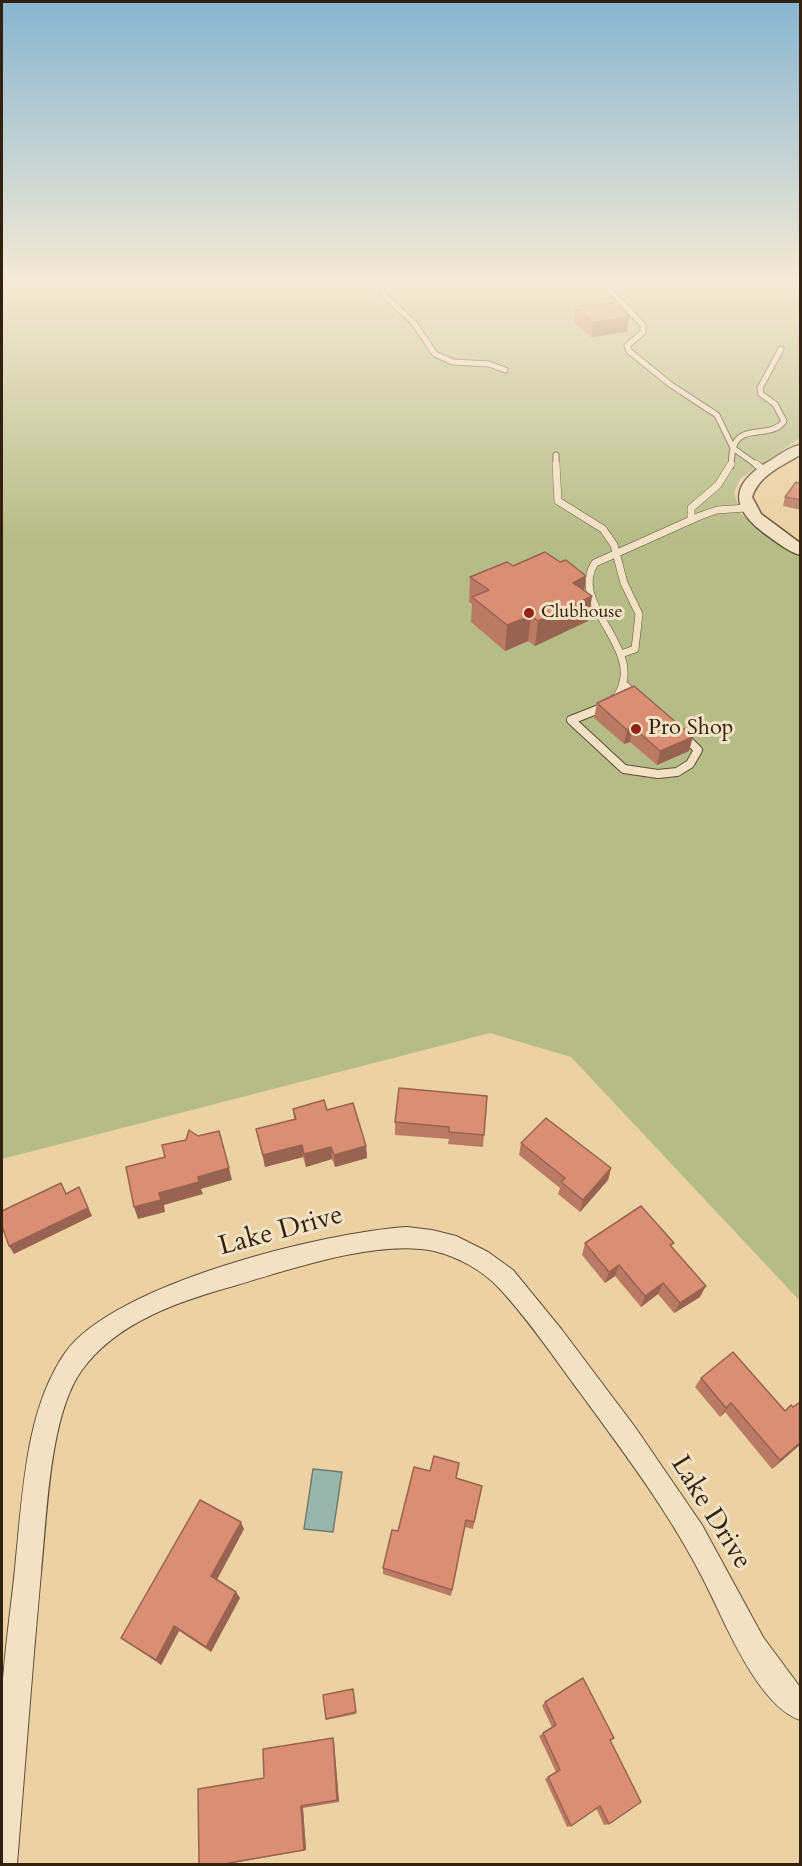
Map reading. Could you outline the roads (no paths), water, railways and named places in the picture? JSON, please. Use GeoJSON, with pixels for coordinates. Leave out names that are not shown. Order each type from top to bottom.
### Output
{"type":"FeatureCollection","features":[{"type":"Feature","properties":{"kind":"street"},"geometry":{"type":"LineString","coordinates":[[801,449],[765,471],[751,482],[744,492],[746,508],[756,518],[801,550]]}},
{"type":"Feature","properties":{"kind":"street","name":"Lake Drive"},"geometry":{"type":"LineString","coordinates":[[2,1864],[35,1508],[49,1423],[62,1384],[74,1361],[113,1325],[160,1300],[244,1271],[373,1238],[428,1238],[456,1245],[487,1262],[505,1278],[607,1411],[692,1533],[717,1574],[764,1664],[777,1683],[801,1706]]}},
{"type":"Feature","properties":{"kind":"lane"},"geometry":{"type":"LineString","coordinates":[[652,369],[671,385],[717,415],[734,448],[765,471]]}},
{"type":"Feature","properties":{"kind":"lane"},"geometry":{"type":"LineString","coordinates":[[691,520],[691,508],[722,481],[731,468],[736,440],[746,434],[772,431],[782,426],[784,421],[780,410],[761,394],[760,388],[769,369]]}},
{"type":"Feature","properties":{"kind":"lane"},"geometry":{"type":"LineString","coordinates":[[555,455],[558,501],[603,529],[614,545],[624,583],[639,614],[635,649],[621,654]]}},
{"type":"Feature","properties":{"kind":"lane"},"geometry":{"type":"LineString","coordinates":[[649,703],[630,692],[624,684],[621,654],[589,592],[586,578],[588,569],[595,563],[691,520],[717,510],[746,508]]}},
{"type":"Feature","properties":{"kind":"lane"},"geometry":{"type":"LineString","coordinates":[[624,684],[613,702],[571,720],[624,769],[658,774],[677,772],[696,758],[698,750],[674,728]]}},
{"type":"Feature","properties":{"kind":"water"},"geometry":{"type":"Polygon","coordinates":[[[313,1469],[342,1472],[333,1532],[304,1529],[313,1469]]]}},
{"type":"Feature","properties":{"kind":"place","name":"Clubhouse"},"geometry":{"type":"Point","coordinates":[529,613]}},
{"type":"Feature","properties":{"kind":"place","name":"Pro Shop"},"geometry":{"type":"Point","coordinates":[636,729]}}]}
